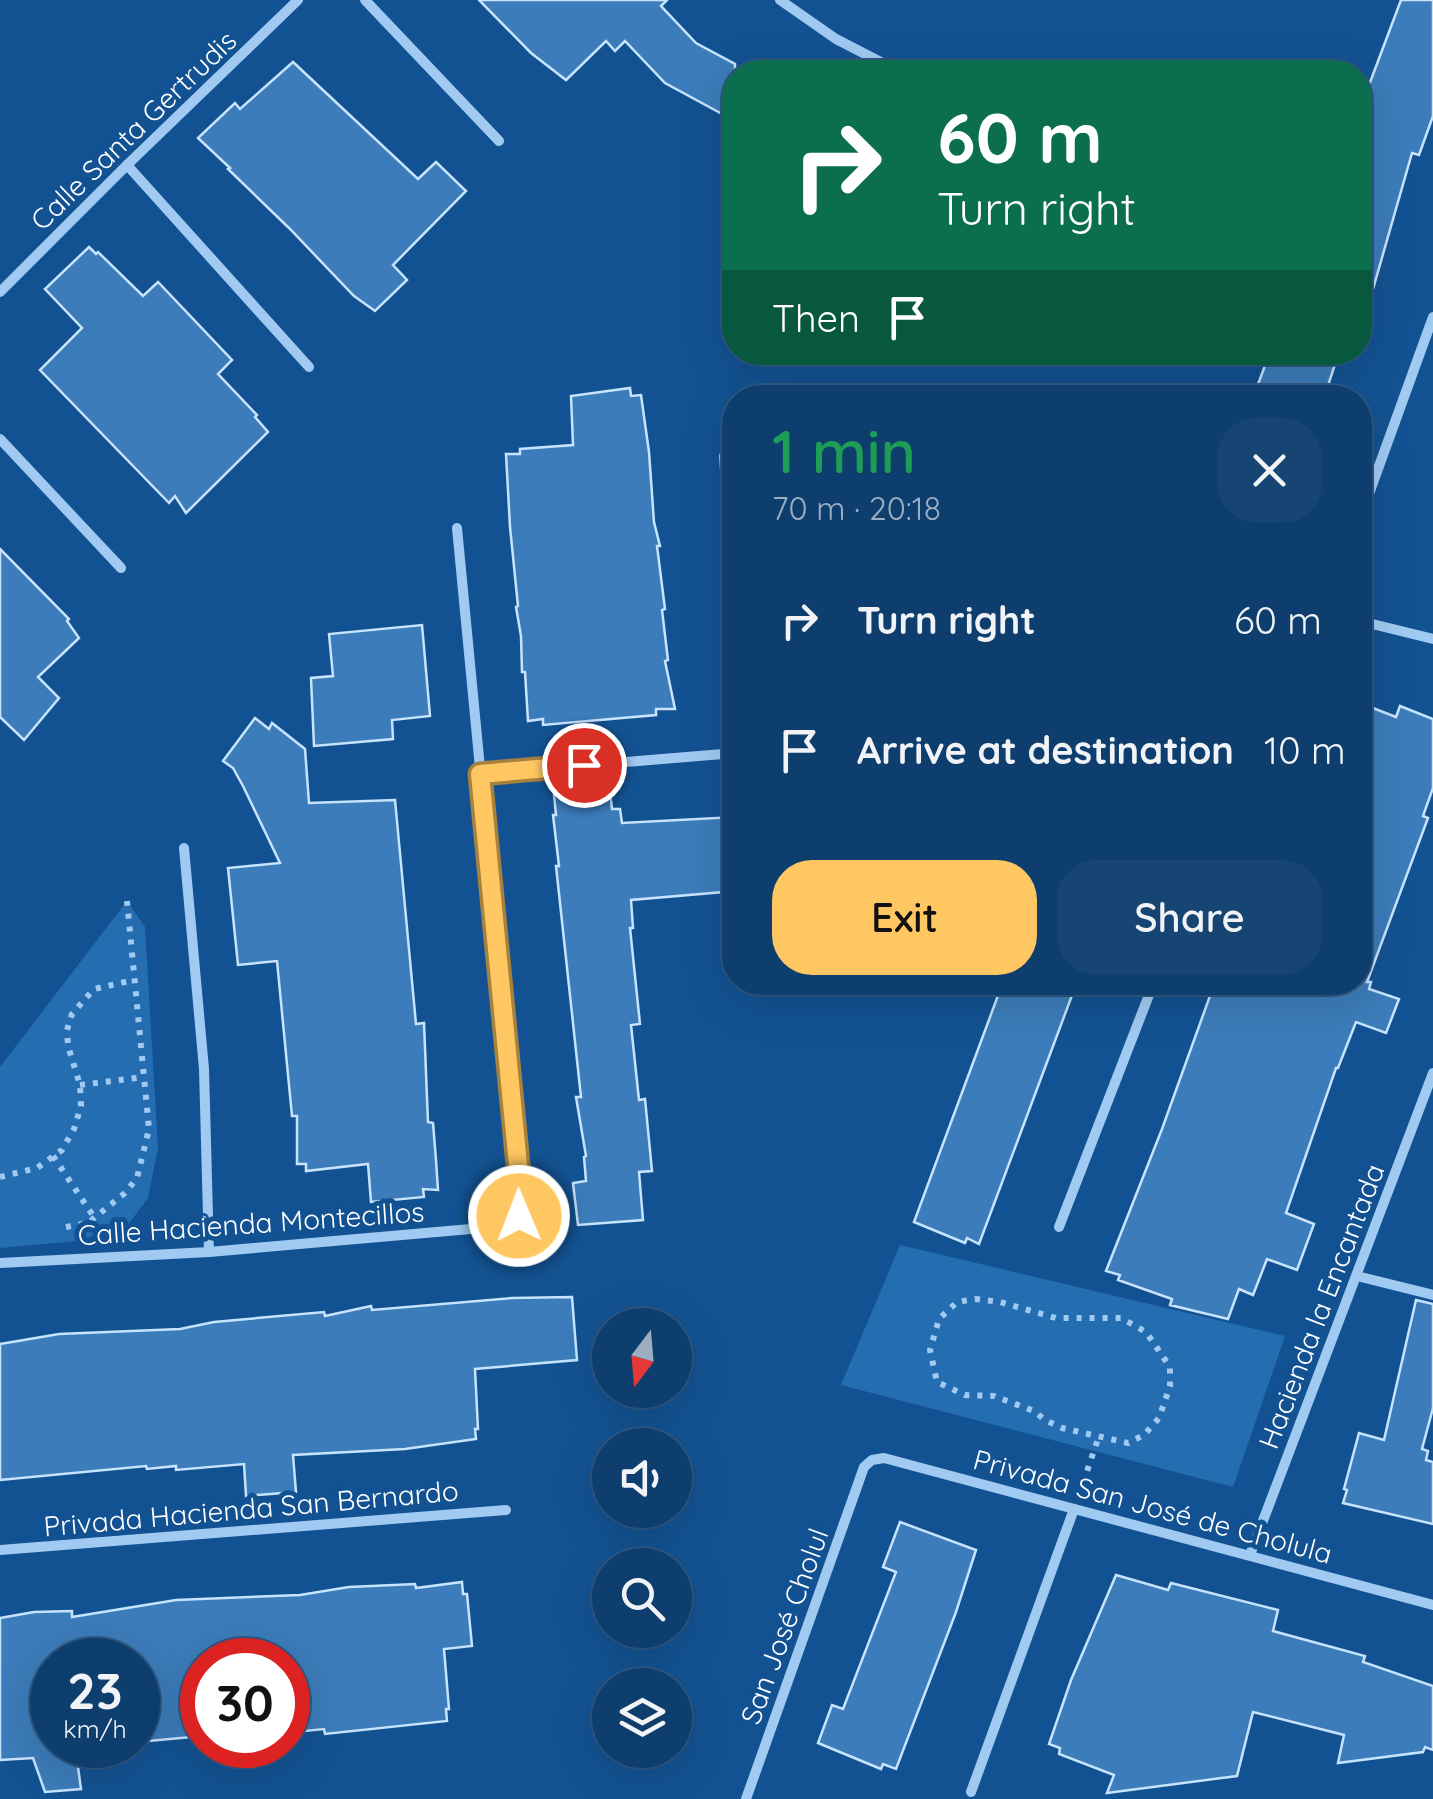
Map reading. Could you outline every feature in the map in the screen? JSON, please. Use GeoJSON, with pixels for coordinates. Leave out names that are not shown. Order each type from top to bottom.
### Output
{"type":"FeatureCollection","features":[{"type":"Feature","properties":{"kind":"street","name":"Calle Santa Gertrudis"},"geometry":{"type":"LineString","coordinates":[[0,292],[298,0]]}},
{"type":"Feature","properties":{"kind":"street"},"geometry":{"type":"LineString","coordinates":[[365,0],[499,141]]}},
{"type":"Feature","properties":{"kind":"street"},"geometry":{"type":"LineString","coordinates":[[780,0],[836,39],[877,60]]}},
{"type":"Feature","properties":{"kind":"street"},"geometry":{"type":"LineString","coordinates":[[127,165],[309,367]]}},
{"type":"Feature","properties":{"kind":"street"},"geometry":{"type":"LineString","coordinates":[[1372,485],[1433,316]]}},
{"type":"Feature","properties":{"kind":"street"},"geometry":{"type":"LineString","coordinates":[[0,439],[121,568]]}},
{"type":"Feature","properties":{"kind":"street"},"geometry":{"type":"LineString","coordinates":[[457,528],[480,774],[722,753]]}},
{"type":"Feature","properties":{"kind":"street"},"geometry":{"type":"LineString","coordinates":[[1372,623],[1433,640]]}},
{"type":"Feature","properties":{"kind":"street","name":"Calle Hacienda Montecillos"},"geometry":{"type":"LineString","coordinates":[[0,1263],[209,1252],[514,1224],[522,1206],[480,774]]}},
{"type":"Feature","properties":{"kind":"street"},"geometry":{"type":"LineString","coordinates":[[184,848],[204,1069],[209,1252]]}},
{"type":"Feature","properties":{"kind":"street"},"geometry":{"type":"LineString","coordinates":[[1059,1227],[1149,995]]}},
{"type":"Feature","properties":{"kind":"street","name":"Hacienda la Encantada"},"geometry":{"type":"LineString","coordinates":[[1250,1555],[1433,1074]]}},
{"type":"Feature","properties":{"kind":"street"},"geometry":{"type":"LineString","coordinates":[[1357,1276],[1433,1295]]}},
{"type":"Feature","properties":{"kind":"street","name":"Privada San José de Cholula"},"geometry":{"type":"LineString","coordinates":[[864,1467],[872,1460],[884,1458],[1433,1605]]}},
{"type":"Feature","properties":{"kind":"street","name":"San José Cholul"},"geometry":{"type":"LineString","coordinates":[[746,1799],[864,1467]]}},
{"type":"Feature","properties":{"kind":"street"},"geometry":{"type":"LineString","coordinates":[[971,1792],[1074,1509]]}},
{"type":"Feature","properties":{"kind":"street","name":"Privada Hacienda San Bernardo"},"geometry":{"type":"LineString","coordinates":[[0,1550],[506,1510]]}},
{"type":"Feature","properties":{"kind":"path"},"geometry":{"type":"LineString","coordinates":[[54,1230],[88,1222],[125,1193],[137,1178],[149,1129],[126,901]]}},
{"type":"Feature","properties":{"kind":"path"},"geometry":{"type":"LineString","coordinates":[[0,1178],[37,1168],[62,1150],[81,1106],[80,1085],[68,1046],[72,1014],[94,989],[134,980]]}},
{"type":"Feature","properties":{"kind":"path"},"geometry":{"type":"LineString","coordinates":[[80,1085],[144,1077]]}},
{"type":"Feature","properties":{"kind":"path"},"geometry":{"type":"LineString","coordinates":[[53,1156],[94,1217]]}},
{"type":"Feature","properties":{"kind":"path"},"geometry":{"type":"LineString","coordinates":[[975,1299],[1056,1318],[1121,1318],[1146,1332],[1170,1367],[1166,1401],[1144,1436],[1128,1443],[1099,1436],[1062,1428],[1034,1410],[994,1396],[966,1395],[936,1382],[930,1350],[938,1319],[957,1302],[975,1299]]}},
{"type":"Feature","properties":{"kind":"path"},"geometry":{"type":"LineString","coordinates":[[1074,1509],[1099,1436]]}},
{"type":"Feature","properties":{"kind":"shaded area"},"geometry":{"type":"Polygon","coordinates":[[[127,901],[145,927],[158,1148],[148,1198],[127,1226],[76,1241],[0,1248],[0,1067],[127,901]]]}},
{"type":"Feature","properties":{"kind":"shaded area"},"geometry":{"type":"Polygon","coordinates":[[[900,1245],[1285,1336],[1233,1487],[841,1385],[900,1245]]]}},
{"type":"Feature","properties":{"kind":"building"},"geometry":{"type":"Polygon","coordinates":[[[479,0],[667,0],[661,6],[696,43],[728,60],[722,60],[722,114],[665,83],[625,41],[615,51],[606,41],[566,80],[531,53],[479,0]]]}},
{"type":"Feature","properties":{"kind":"building"},"geometry":{"type":"Polygon","coordinates":[[[1401,0],[1433,0],[1433,116],[1419,155],[1412,153],[1372,293],[1372,77],[1401,0]]]}},
{"type":"Feature","properties":{"kind":"building"},"geometry":{"type":"Polygon","coordinates":[[[293,62],[418,179],[436,162],[466,191],[393,265],[407,280],[375,311],[354,296],[198,138],[235,103],[240,109],[293,62]]]}},
{"type":"Feature","properties":{"kind":"building"},"geometry":{"type":"Polygon","coordinates":[[[89,247],[143,296],[158,282],[232,360],[218,374],[268,432],[186,513],[175,496],[169,503],[40,370],[82,328],[45,289],[89,247]]]}},
{"type":"Feature","properties":{"kind":"building"},"geometry":{"type":"Polygon","coordinates":[[[1265,365],[1335,365],[1328,385],[1258,385],[1265,365]]]}},
{"type":"Feature","properties":{"kind":"building"},"geometry":{"type":"Polygon","coordinates":[[[630,388],[631,396],[641,395],[649,452],[665,609],[665,661],[675,709],[656,709],[656,715],[543,725],[543,719],[528,721],[506,454],[520,454],[520,449],[573,445],[571,396],[630,388]]]}},
{"type":"Feature","properties":{"kind":"building"},"geometry":{"type":"Polygon","coordinates":[[[0,549],[69,619],[79,638],[38,677],[59,698],[24,740],[0,717],[0,549]]]}},
{"type":"Feature","properties":{"kind":"building"},"geometry":{"type":"Polygon","coordinates":[[[422,625],[430,716],[392,720],[393,739],[314,746],[311,678],[333,676],[329,634],[422,625]]]}},
{"type":"Feature","properties":{"kind":"building"},"geometry":{"type":"Polygon","coordinates":[[[1400,706],[1433,719],[1433,788],[1423,816],[1428,818],[1372,969],[1372,708],[1396,717],[1400,706]]]}},
{"type":"Feature","properties":{"kind":"building"},"geometry":{"type":"Polygon","coordinates":[[[255,718],[269,729],[272,723],[305,749],[309,803],[395,800],[416,1024],[424,1023],[428,1122],[433,1123],[436,1160],[438,1190],[423,1189],[424,1197],[371,1202],[368,1164],[306,1171],[306,1164],[297,1164],[297,1116],[292,1116],[277,961],[238,965],[228,868],[280,863],[233,768],[223,761],[255,718]]]}},
{"type":"Feature","properties":{"kind":"building"},"geometry":{"type":"Polygon","coordinates":[[[610,791],[612,809],[620,809],[622,823],[722,818],[722,892],[631,900],[630,928],[640,1024],[631,1025],[639,1100],[645,1099],[652,1171],[639,1172],[643,1220],[578,1225],[573,1183],[586,1181],[586,1156],[576,1097],[581,1097],[556,866],[554,795],[610,791]]]}},
{"type":"Feature","properties":{"kind":"building"},"geometry":{"type":"Polygon","coordinates":[[[1372,990],[1399,999],[1386,1033],[1356,1022],[1336,1068],[1286,1213],[1314,1224],[1297,1270],[1267,1259],[1253,1295],[1239,1289],[1228,1319],[1170,1305],[1172,1299],[1118,1280],[1120,1275],[1106,1271],[1210,995],[1372,995],[1372,990]]]}},
{"type":"Feature","properties":{"kind":"building"},"geometry":{"type":"Polygon","coordinates":[[[998,995],[1072,995],[979,1244],[967,1238],[965,1243],[914,1222],[998,995]]]}},
{"type":"Feature","properties":{"kind":"building"},"geometry":{"type":"Polygon","coordinates":[[[572,1297],[577,1360],[475,1369],[476,1439],[405,1449],[293,1455],[296,1492],[246,1496],[244,1464],[176,1470],[176,1466],[146,1466],[0,1480],[0,1344],[59,1334],[180,1329],[324,1312],[325,1316],[371,1306],[372,1310],[572,1297]]]}},
{"type":"Feature","properties":{"kind":"building"},"geometry":{"type":"Polygon","coordinates":[[[1416,1300],[1433,1304],[1433,1408],[1422,1449],[1428,1451],[1426,1460],[1433,1462],[1433,1524],[1343,1503],[1359,1433],[1384,1440],[1416,1300]]]}},
{"type":"Feature","properties":{"kind":"building"},"geometry":{"type":"Polygon","coordinates":[[[900,1522],[976,1550],[896,1769],[883,1764],[881,1769],[818,1743],[832,1705],[843,1709],[896,1572],[883,1567],[900,1522]]]}},
{"type":"Feature","properties":{"kind":"building"},"geometry":{"type":"Polygon","coordinates":[[[1116,1575],[1168,1590],[1171,1583],[1278,1610],[1273,1631],[1365,1656],[1363,1662],[1433,1686],[1433,1750],[1425,1747],[1423,1752],[1338,1763],[1344,1735],[1253,1712],[1237,1776],[1107,1793],[1114,1775],[1059,1754],[1060,1748],[1049,1744],[1071,1680],[1116,1575]]]}},
{"type":"Feature","properties":{"kind":"building"},"geometry":{"type":"Polygon","coordinates":[[[462,1582],[463,1594],[467,1594],[472,1646],[444,1649],[447,1721],[325,1734],[324,1729],[310,1730],[310,1638],[180,1638],[180,1738],[160,1740],[160,1638],[30,1638],[30,1758],[0,1760],[0,1618],[72,1611],[72,1617],[176,1600],[300,1595],[349,1587],[415,1584],[416,1588],[462,1582]]]}},
{"type":"Feature","properties":{"kind":"building"},"geometry":{"type":"Polygon","coordinates":[[[37,1768],[78,1768],[81,1789],[45,1792],[37,1768]]]}},
{"type":"Feature","properties":{"kind":"route"},"geometry":{"type":"LineString","coordinates":[[519,1216],[522,1206],[480,774],[584,765]]}}]}
